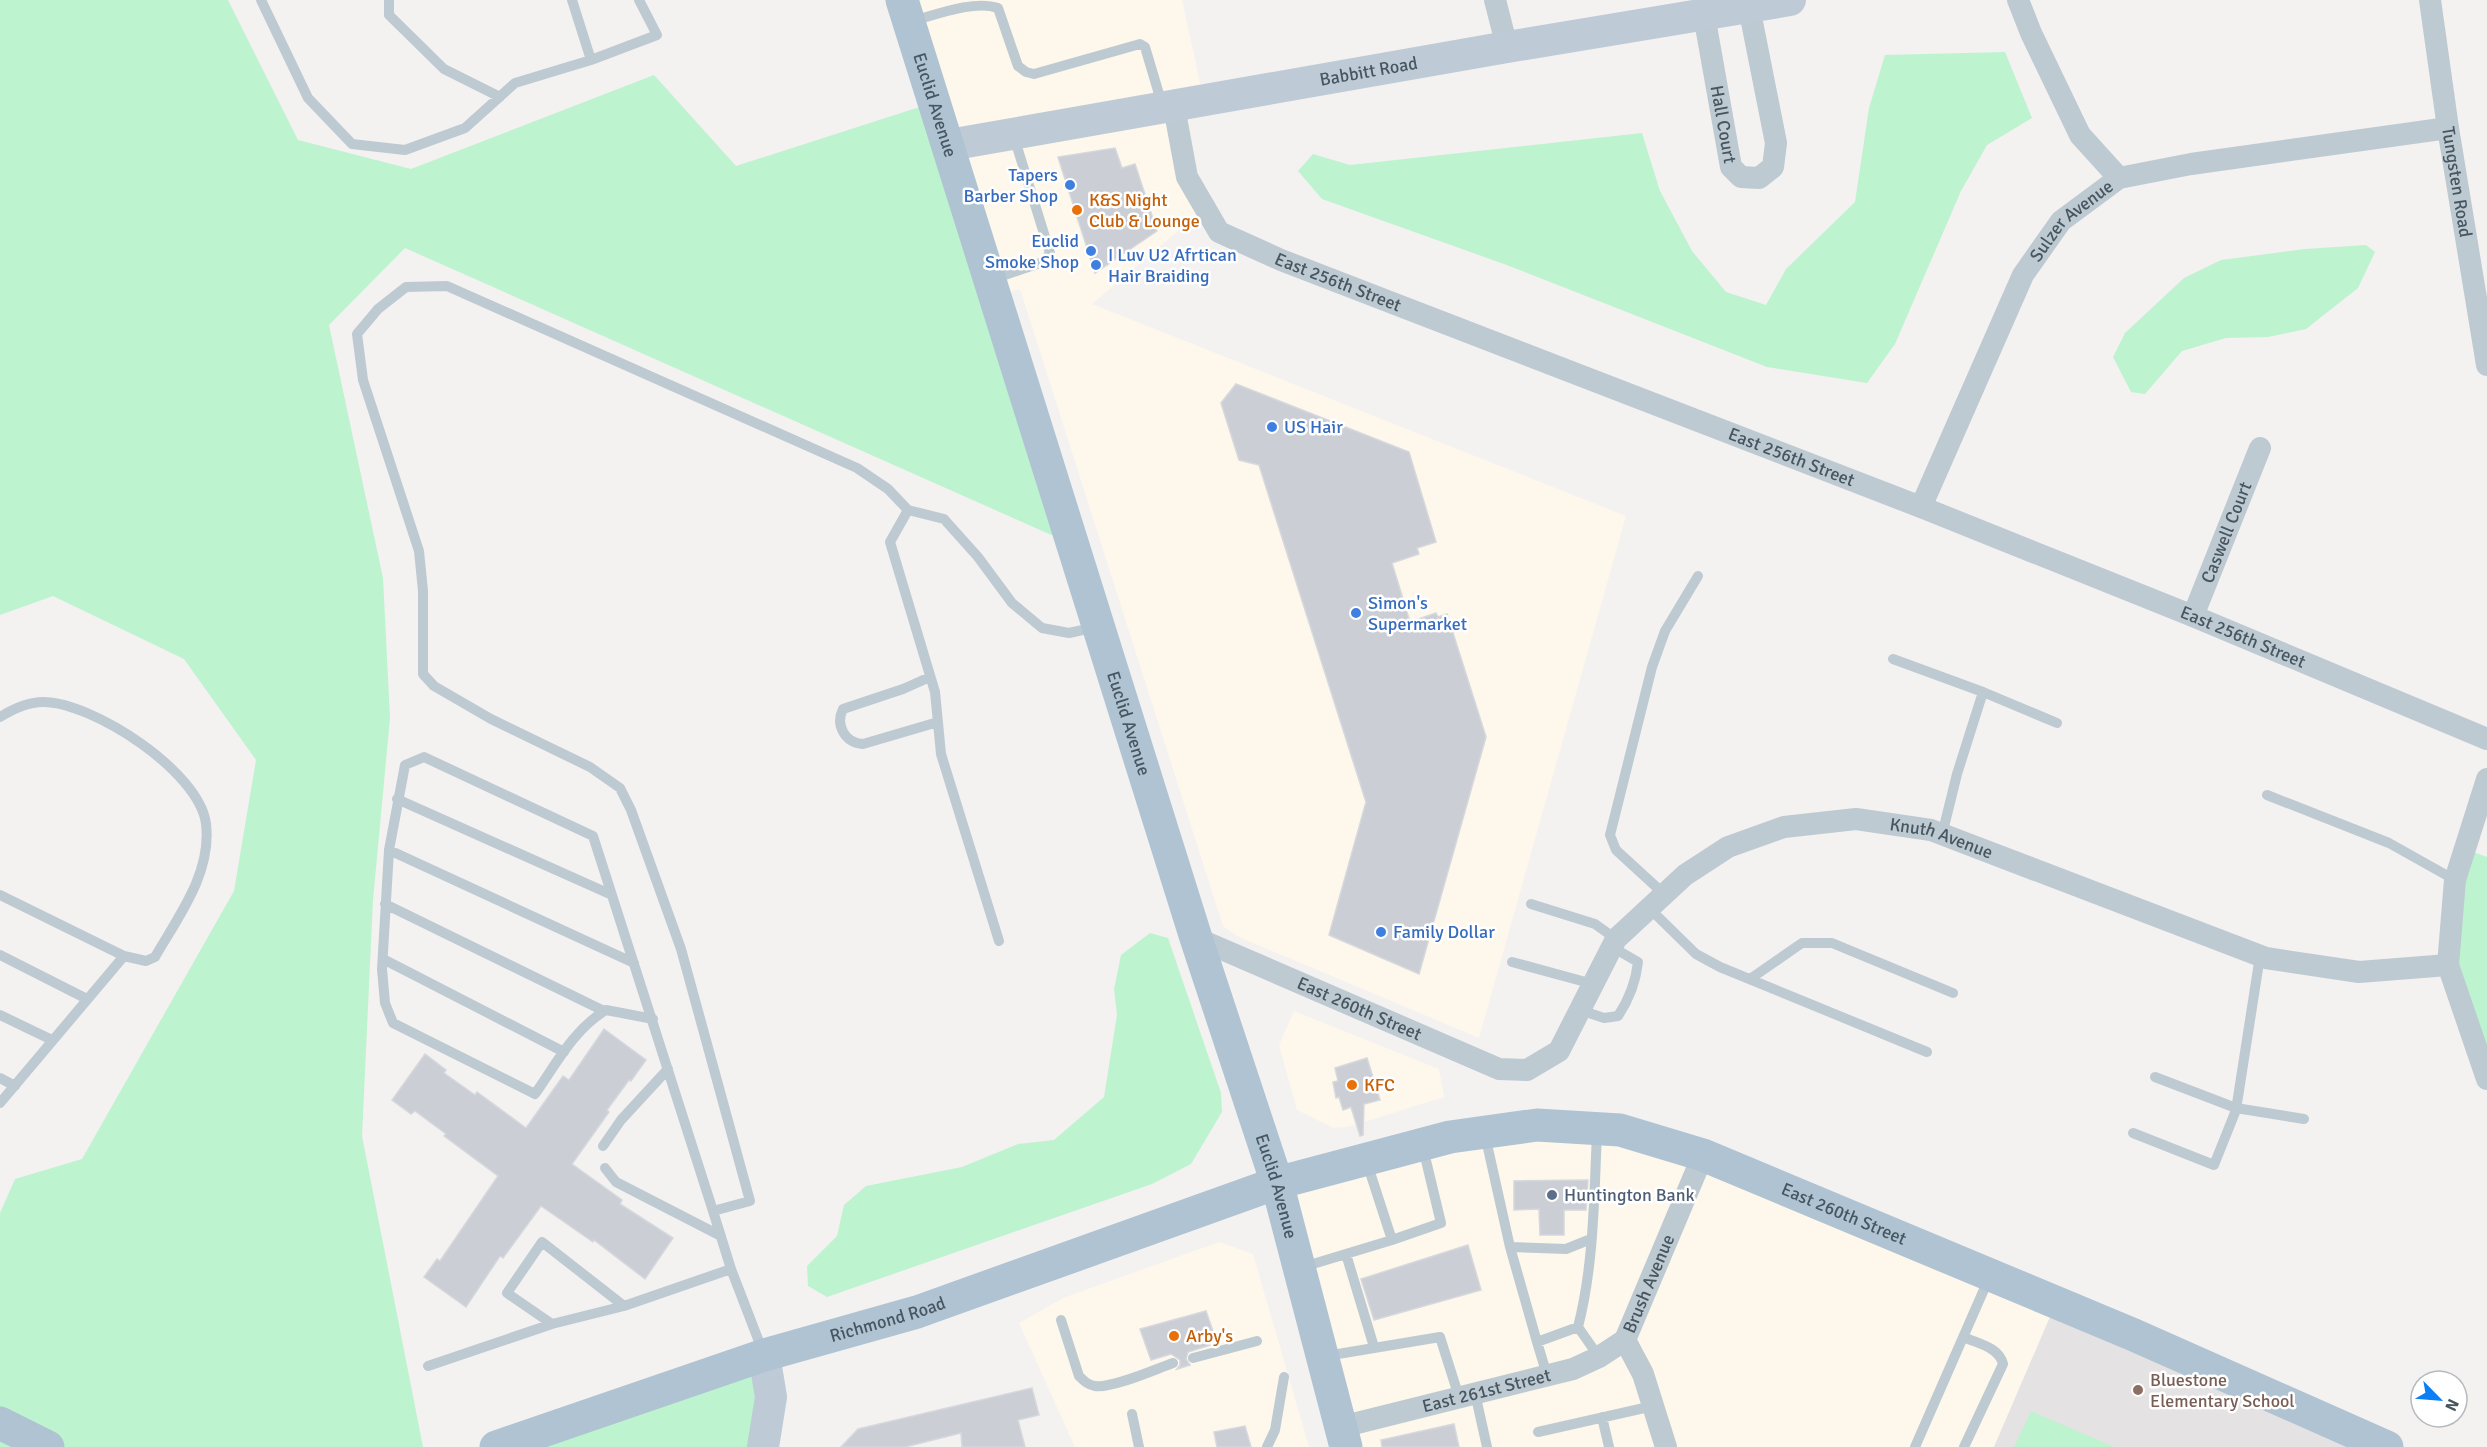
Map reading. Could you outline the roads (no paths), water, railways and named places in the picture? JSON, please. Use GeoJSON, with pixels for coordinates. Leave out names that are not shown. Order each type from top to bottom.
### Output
{"type":"FeatureCollection","features":[{"type":"Feature","properties":{"kind":"main road","name":"Babbitt Road"},"geometry":{"type":"LineString","coordinates":[[949,145],[1790,0]]}},
{"type":"Feature","properties":{"kind":"main road","name":"Euclid Avenue"},"geometry":{"type":"LineString","coordinates":[[906,11],[1196,938],[1277,1183],[1344,1437]]}},
{"type":"Feature","properties":{"kind":"main road","name":"East 260th Street"},"geometry":{"type":"LineString","coordinates":[[1277,1183],[1450,1137],[1537,1125],[1620,1130],[1703,1155],[2134,1335],[2387,1447]]}},
{"type":"Feature","properties":{"kind":"main road","name":"Richmond Road"},"geometry":{"type":"LineString","coordinates":[[496,1447],[764,1355],[917,1312],[1277,1183]]}},
{"type":"Feature","properties":{"kind":"main road"},"geometry":{"type":"LineString","coordinates":[[763,1447],[771,1397],[764,1355]]}},
{"type":"Feature","properties":{"kind":"main road"},"geometry":{"type":"LineString","coordinates":[[0,1423],[48,1447]]}},
{"type":"Feature","properties":{"kind":"street"},"geometry":{"type":"LineString","coordinates":[[1494,0],[1507,47]]}},
{"type":"Feature","properties":{"kind":"street"},"geometry":{"type":"LineString","coordinates":[[2018,0],[2031,33],[2080,135],[2119,178]]}},
{"type":"Feature","properties":{"kind":"street","name":"Tungsten Road"},"geometry":{"type":"LineString","coordinates":[[2430,0],[2448,128],[2487,365]]}},
{"type":"Feature","properties":{"kind":"street","name":"Hall Court"},"geometry":{"type":"LineString","coordinates":[[1704,15],[1731,167],[1741,177],[1758,178],[1773,167],[1776,143],[1749,7]]}},
{"type":"Feature","properties":{"kind":"street","name":"East 256th Street"},"geometry":{"type":"LineString","coordinates":[[1169,108],[1187,177],[1220,232],[1281,260],[1921,507],[2193,616],[2487,739]]}},
{"type":"Feature","properties":{"kind":"street","name":"Sulzer Avenue"},"geometry":{"type":"LineString","coordinates":[[1921,507],[2023,275],[2061,221],[2119,178],[2191,164],[2448,128]]}},
{"type":"Feature","properties":{"kind":"street","name":"Caswell Court"},"geometry":{"type":"LineString","coordinates":[[2193,616],[2260,448]]}},
{"type":"Feature","properties":{"kind":"street"},"geometry":{"type":"LineString","coordinates":[[2487,779],[2455,880],[2448,965],[2487,1079]]}},
{"type":"Feature","properties":{"kind":"street","name":"Knuth Avenue"},"geometry":{"type":"LineString","coordinates":[[1527,1070],[1559,1051],[1614,943],[1657,901],[1685,875],[1728,847],[1784,827],[1856,819],[1931,830],[2260,956],[2359,972],[2448,965]]}},
{"type":"Feature","properties":{"kind":"street","name":"East 260th Street"},"geometry":{"type":"LineString","coordinates":[[1196,938],[1499,1069],[1527,1070]]}},
{"type":"Feature","properties":{"kind":"street","name":"Brush Avenue"},"geometry":{"type":"LineString","coordinates":[[1671,1444],[1653,1406],[1643,1374],[1625,1340],[1703,1155]]}},
{"type":"Feature","properties":{"kind":"street","name":"East 261st Street"},"geometry":{"type":"LineString","coordinates":[[1344,1437],[1467,1395],[1573,1369],[1599,1357],[1625,1340]]}},
{"type":"Feature","properties":{"kind":"lane"},"geometry":{"type":"LineString","coordinates":[[261,0],[308,98],[352,144],[405,150],[465,129],[515,83],[591,60],[657,35],[639,0]]}},
{"type":"Feature","properties":{"kind":"lane"},"geometry":{"type":"LineString","coordinates":[[388,0],[389,15],[444,69],[500,97]]}},
{"type":"Feature","properties":{"kind":"lane"},"geometry":{"type":"LineString","coordinates":[[572,0],[591,60]]}},
{"type":"Feature","properties":{"kind":"lane"},"geometry":{"type":"LineString","coordinates":[[906,11],[988,3],[998,8],[1018,66],[1034,74],[1140,44],[1145,47],[1169,108]]}},
{"type":"Feature","properties":{"kind":"lane"},"geometry":{"type":"LineString","coordinates":[[991,279],[1043,262],[1050,253],[1012,134]]}},
{"type":"Feature","properties":{"kind":"lane"},"geometry":{"type":"LineString","coordinates":[[713,1211],[750,1201],[681,949],[631,810],[620,788],[590,766],[491,719],[434,686],[423,674],[423,591],[419,551],[363,380],[357,334],[378,309],[406,287],[447,286],[857,468],[888,489],[908,510],[944,519],[978,557],[1012,603],[1042,628],[1069,633],[1099,627]]}},
{"type":"Feature","properties":{"kind":"lane"},"geometry":{"type":"LineString","coordinates":[[908,510],[890,542],[935,692],[941,754],[999,941]]}},
{"type":"Feature","properties":{"kind":"lane"},"geometry":{"type":"LineString","coordinates":[[1698,576],[1665,631],[1652,667],[1610,835],[1616,850],[1696,954],[1750,979],[1927,1052]]}},
{"type":"Feature","properties":{"kind":"lane"},"geometry":{"type":"LineString","coordinates":[[1893,659],[1983,692],[2057,723]]}},
{"type":"Feature","properties":{"kind":"lane"},"geometry":{"type":"LineString","coordinates":[[930,677],[903,689],[843,709],[840,723],[844,736],[856,744],[862,744],[938,722]]}},
{"type":"Feature","properties":{"kind":"lane"},"geometry":{"type":"LineString","coordinates":[[1942,835],[1983,692]]}},
{"type":"Feature","properties":{"kind":"lane"},"geometry":{"type":"LineString","coordinates":[[0,717],[28,704],[43,702],[77,710],[117,729],[156,755],[187,784],[198,799],[206,822],[203,862],[190,897],[154,957],[146,961],[124,956],[0,895]]}},
{"type":"Feature","properties":{"kind":"lane"},"geometry":{"type":"LineString","coordinates":[[652,1019],[606,1010],[593,1016],[580,1029],[535,1094],[393,1023],[385,1003],[383,960],[385,904],[389,850],[405,765],[424,757],[593,836],[634,963],[652,1019],[668,1069],[731,1269],[764,1355]]}},
{"type":"Feature","properties":{"kind":"lane"},"geometry":{"type":"LineString","coordinates":[[2267,795],[2389,843],[2455,880]]}},
{"type":"Feature","properties":{"kind":"lane"},"geometry":{"type":"LineString","coordinates":[[397,799],[612,895]]}},
{"type":"Feature","properties":{"kind":"lane"},"geometry":{"type":"LineString","coordinates":[[389,850],[634,963]]}},
{"type":"Feature","properties":{"kind":"lane"},"geometry":{"type":"LineString","coordinates":[[385,904],[604,1011]]}},
{"type":"Feature","properties":{"kind":"lane"},"geometry":{"type":"LineString","coordinates":[[1531,904],[1595,924],[1638,962],[1635,980],[1617,1016],[1604,1018],[1580,1010]]}},
{"type":"Feature","properties":{"kind":"lane"},"geometry":{"type":"LineString","coordinates":[[1750,979],[1802,943],[1832,943],[1953,993]]}},
{"type":"Feature","properties":{"kind":"lane"},"geometry":{"type":"LineString","coordinates":[[0,955],[87,999]]}},
{"type":"Feature","properties":{"kind":"lane"},"geometry":{"type":"LineString","coordinates":[[0,1103],[124,956]]}},
{"type":"Feature","properties":{"kind":"lane"},"geometry":{"type":"LineString","coordinates":[[2133,1132],[2214,1165],[2236,1108],[2260,956]]}},
{"type":"Feature","properties":{"kind":"lane"},"geometry":{"type":"LineString","coordinates":[[383,960],[564,1052]]}},
{"type":"Feature","properties":{"kind":"lane"},"geometry":{"type":"LineString","coordinates":[[1512,962],[1593,984]]}},
{"type":"Feature","properties":{"kind":"lane"},"geometry":{"type":"LineString","coordinates":[[0,1014],[52,1040]]}},
{"type":"Feature","properties":{"kind":"lane"},"geometry":{"type":"LineString","coordinates":[[603,1146],[621,1120],[668,1069]]}},
{"type":"Feature","properties":{"kind":"lane"},"geometry":{"type":"LineString","coordinates":[[2155,1077],[2236,1108],[2304,1119]]}},
{"type":"Feature","properties":{"kind":"lane"},"geometry":{"type":"LineString","coordinates":[[0,1078],[15,1086]]}},
{"type":"Feature","properties":{"kind":"lane"},"geometry":{"type":"LineString","coordinates":[[1597,1129],[1591,1239],[1578,1327],[1599,1357]]}},
{"type":"Feature","properties":{"kind":"lane"},"geometry":{"type":"LineString","coordinates":[[1484,1132],[1510,1247],[1547,1376]]}},
{"type":"Feature","properties":{"kind":"lane"},"geometry":{"type":"LineString","coordinates":[[1299,1268],[1392,1240],[1441,1222],[1423,1144]]}},
{"type":"Feature","properties":{"kind":"lane"},"geometry":{"type":"LineString","coordinates":[[1366,1160],[1392,1240]]}},
{"type":"Feature","properties":{"kind":"lane"},"geometry":{"type":"LineString","coordinates":[[605,1168],[616,1182],[721,1236]]}},
{"type":"Feature","properties":{"kind":"lane"},"geometry":{"type":"LineString","coordinates":[[1510,1247],[1566,1249],[1591,1239]]}},
{"type":"Feature","properties":{"kind":"lane"},"geometry":{"type":"LineString","coordinates":[[552,1324],[507,1293],[542,1242],[624,1306]]}},
{"type":"Feature","properties":{"kind":"lane"},"geometry":{"type":"LineString","coordinates":[[1346,1254],[1374,1347]]}},
{"type":"Feature","properties":{"kind":"lane"},"geometry":{"type":"LineString","coordinates":[[428,1366],[552,1324],[624,1306],[731,1269]]}},
{"type":"Feature","properties":{"kind":"lane"},"geometry":{"type":"LineString","coordinates":[[1915,1447],[1991,1275]]}},
{"type":"Feature","properties":{"kind":"lane"},"geometry":{"type":"LineString","coordinates":[[1061,1320],[1079,1376],[1092,1386],[1114,1383],[1173,1363]]}},
{"type":"Feature","properties":{"kind":"lane"},"geometry":{"type":"LineString","coordinates":[[1537,1342],[1578,1327]]}},
{"type":"Feature","properties":{"kind":"lane"},"geometry":{"type":"LineString","coordinates":[[1323,1356],[1440,1336],[1467,1395],[1487,1447]]}},
{"type":"Feature","properties":{"kind":"lane"},"geometry":{"type":"LineString","coordinates":[[1964,1337],[1995,1351],[2001,1356],[2003,1364],[1964,1447]]}},
{"type":"Feature","properties":{"kind":"lane"},"geometry":{"type":"LineString","coordinates":[[1193,1358],[1257,1341]]}},
{"type":"Feature","properties":{"kind":"lane"},"geometry":{"type":"LineString","coordinates":[[1268,1447],[1275,1430],[1284,1377]]}},
{"type":"Feature","properties":{"kind":"lane"},"geometry":{"type":"LineString","coordinates":[[1538,1432],[1653,1406]]}},
{"type":"Feature","properties":{"kind":"lane"},"geometry":{"type":"LineString","coordinates":[[1132,1414],[1139,1447]]}},
{"type":"Feature","properties":{"kind":"lane"},"geometry":{"type":"LineString","coordinates":[[1602,1417],[1609,1447]]}},
{"type":"Feature","properties":{"kind":"place","name":"Tapers Barber Shop"},"geometry":{"type":"Point","coordinates":[1070,185]}},
{"type":"Feature","properties":{"kind":"place","name":"K&S Night Club & Lounge"},"geometry":{"type":"Point","coordinates":[1077,210]}},
{"type":"Feature","properties":{"kind":"place","name":"Euclid Smoke Shop"},"geometry":{"type":"Point","coordinates":[1091,251]}},
{"type":"Feature","properties":{"kind":"place","name":"I Luv U2 Afrtican Hair Braiding"},"geometry":{"type":"Point","coordinates":[1096,265]}},
{"type":"Feature","properties":{"kind":"place","name":"US Hair"},"geometry":{"type":"Point","coordinates":[1272,427]}},
{"type":"Feature","properties":{"kind":"place","name":"Simon's Supermarket"},"geometry":{"type":"Point","coordinates":[1356,613]}},
{"type":"Feature","properties":{"kind":"place","name":"Family Dollar"},"geometry":{"type":"Point","coordinates":[1381,932]}},
{"type":"Feature","properties":{"kind":"place","name":"KFC"},"geometry":{"type":"Point","coordinates":[1352,1085]}},
{"type":"Feature","properties":{"kind":"place","name":"Huntington Bank"},"geometry":{"type":"Point","coordinates":[1552,1195]}},
{"type":"Feature","properties":{"kind":"place","name":"Arby's"},"geometry":{"type":"Point","coordinates":[1174,1336]}},
{"type":"Feature","properties":{"kind":"place","name":"Bluestone Elementary School"},"geometry":{"type":"Point","coordinates":[2138,1390]}}]}
